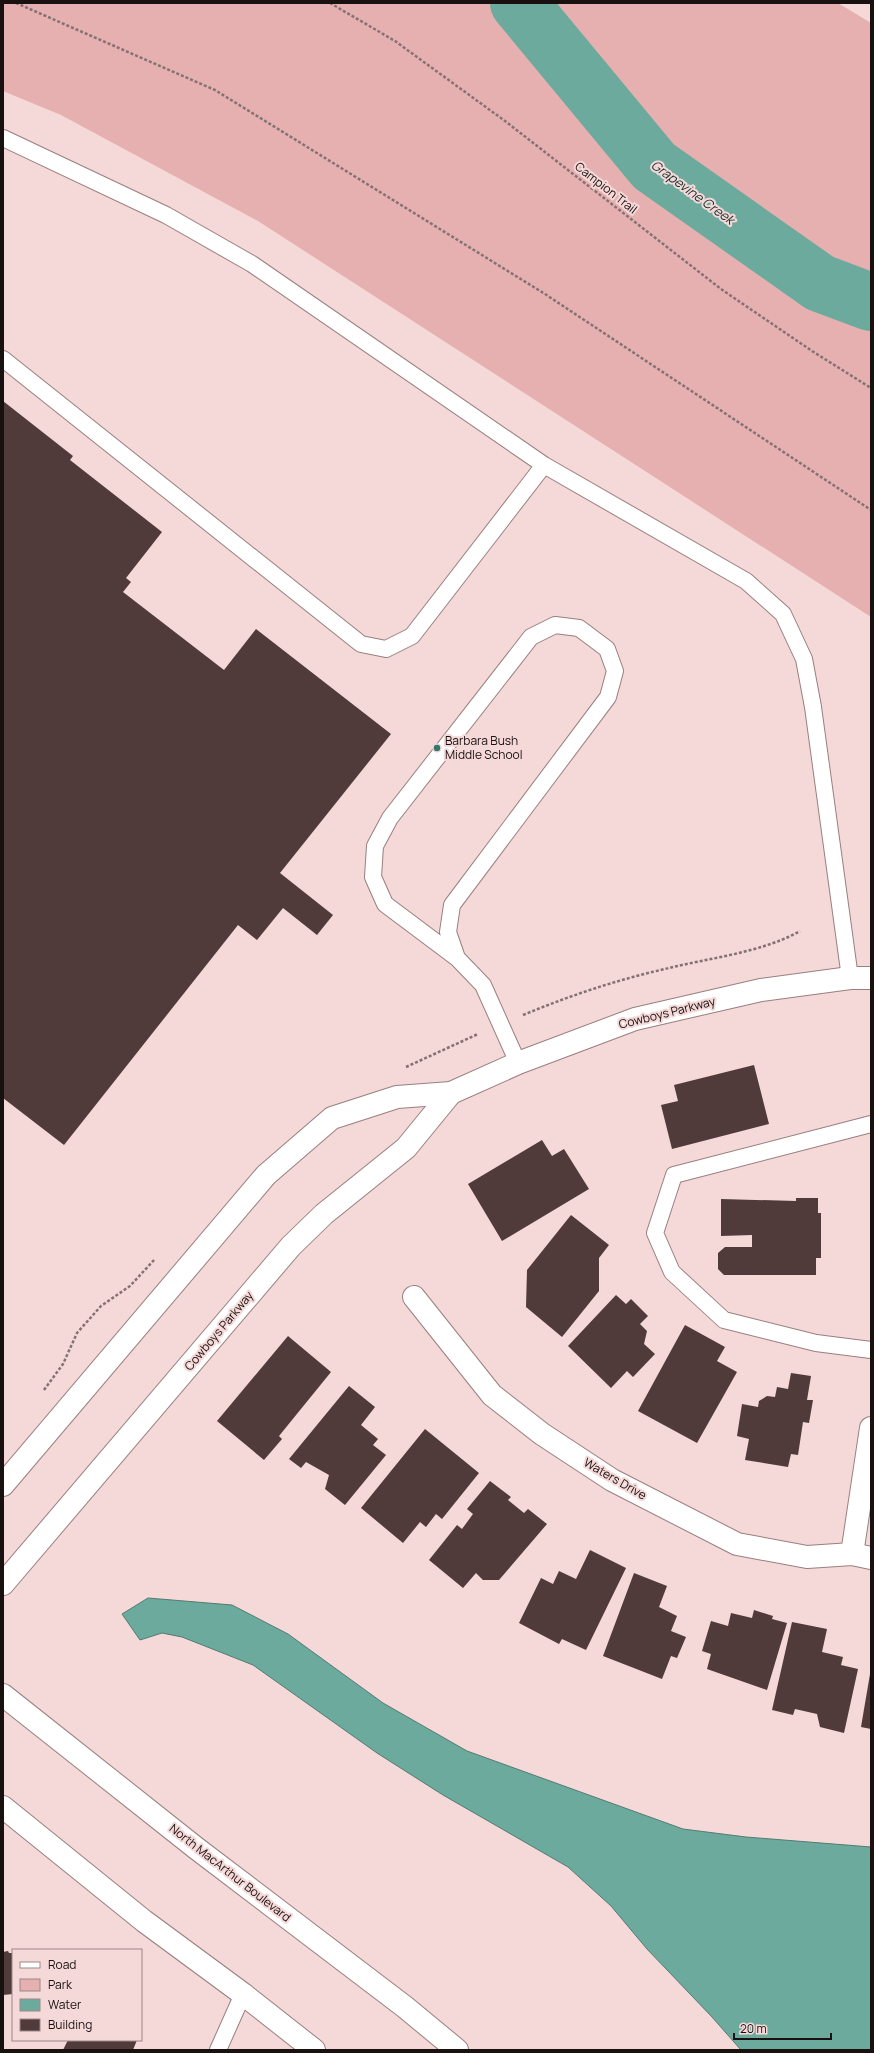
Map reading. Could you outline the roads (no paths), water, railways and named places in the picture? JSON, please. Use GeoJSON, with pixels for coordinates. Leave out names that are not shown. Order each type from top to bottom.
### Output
{"type":"FeatureCollection","features":[{"type":"Feature","properties":{"kind":"street","name":"Cowboys Parkway"},"geometry":{"type":"LineString","coordinates":[[3,1485],[266,1175],[332,1118],[397,1097],[451,1093],[518,1063],[636,1019],[761,990],[861,978]]}},
{"type":"Feature","properties":{"kind":"street","name":"Cowboys Parkway"},"geometry":{"type":"LineString","coordinates":[[3,1584],[291,1246],[324,1214],[406,1148],[451,1093]]}},
{"type":"Feature","properties":{"kind":"street","name":"Waters Drive"},"geometry":{"type":"LineString","coordinates":[[414,1297],[492,1395],[542,1434],[612,1480],[736,1544],[807,1557],[861,1556]]}},
{"type":"Feature","properties":{"kind":"street"},"geometry":{"type":"LineString","coordinates":[[861,1556],[871,1428]]}},
{"type":"Feature","properties":{"kind":"street","name":"North MacArthur Boulevard"},"geometry":{"type":"LineString","coordinates":[[3,1695],[196,1848],[405,2007],[457,2050]]}},
{"type":"Feature","properties":{"kind":"street"},"geometry":{"type":"LineString","coordinates":[[3,1807],[144,1921],[243,1994],[314,2050]]}},
{"type":"Feature","properties":{"kind":"lane"},"geometry":{"type":"LineString","coordinates":[[3,138],[166,215],[252,264],[544,465],[746,581],[783,614],[804,659],[861,978]]}},
{"type":"Feature","properties":{"kind":"lane"},"geometry":{"type":"LineString","coordinates":[[3,359],[360,644],[386,649],[412,636],[544,465]]}},
{"type":"Feature","properties":{"kind":"lane"},"geometry":{"type":"LineString","coordinates":[[457,958],[448,932],[452,905],[608,697],[614,671],[607,649],[579,628],[555,624],[531,637],[390,818],[375,846],[373,877],[385,904],[457,958],[483,985],[518,1063]]}},
{"type":"Feature","properties":{"kind":"lane"},"geometry":{"type":"LineString","coordinates":[[871,1124],[674,1175],[655,1234],[672,1272],[724,1320],[816,1343],[871,1350]]}},
{"type":"Feature","properties":{"kind":"lane"},"geometry":{"type":"LineString","coordinates":[[218,2050],[243,1994]]}},
{"type":"Feature","properties":{"kind":"water"},"geometry":{"type":"Polygon","coordinates":[[[148,1598],[232,1605],[288,1634],[383,1703],[467,1751],[683,1829],[746,1837],[871,1847],[871,2050],[741,2050],[712,2017],[647,1949],[611,1906],[568,1867],[443,1795],[377,1753],[253,1665],[182,1637],[162,1633],[140,1640],[122,1614],[148,1598]]]}},
{"type":"Feature","properties":{"kind":"waterway","name":"Grapevine Creek"},"geometry":{"type":"LineString","coordinates":[[519,3],[654,166],[820,283],[871,302]]}},
{"type":"Feature","properties":{"kind":"place","name":"Barbara Bush Middle School"},"geometry":{"type":"Point","coordinates":[437,748]}}]}
